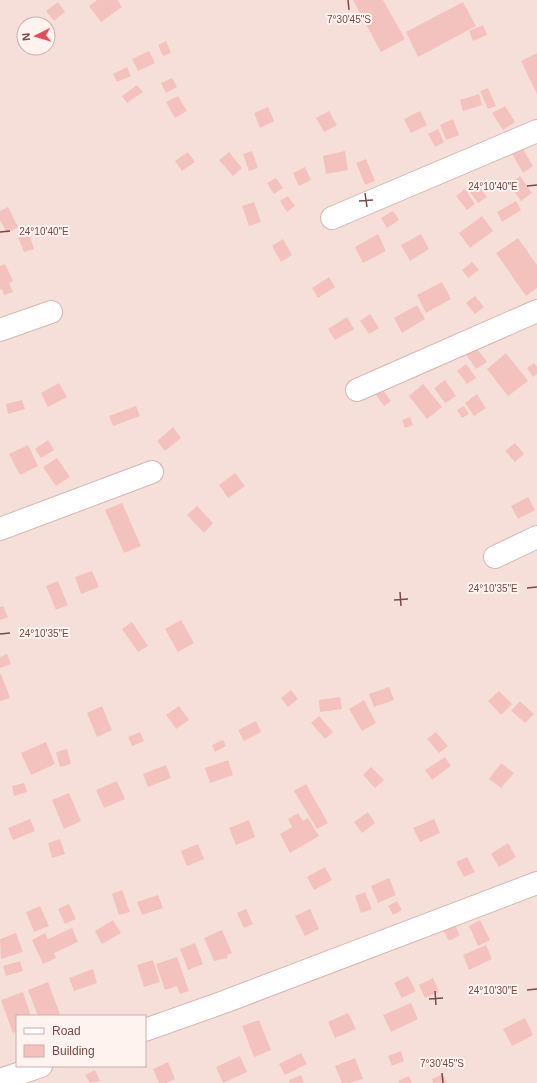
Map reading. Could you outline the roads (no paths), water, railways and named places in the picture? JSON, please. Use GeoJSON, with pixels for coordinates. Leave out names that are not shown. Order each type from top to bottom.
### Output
{"type":"FeatureCollection","features":[{"type":"Feature","properties":{"kind":"street"},"geometry":{"type":"LineString","coordinates":[[332,218],[537,130]]}},
{"type":"Feature","properties":{"kind":"street"},"geometry":{"type":"LineString","coordinates":[[357,390],[537,311]]}},
{"type":"Feature","properties":{"kind":"street"},"geometry":{"type":"LineString","coordinates":[[0,330],[51,312]]}},
{"type":"Feature","properties":{"kind":"street"},"geometry":{"type":"LineString","coordinates":[[0,528],[152,472]]}},
{"type":"Feature","properties":{"kind":"street"},"geometry":{"type":"LineString","coordinates":[[495,557],[537,537]]}},
{"type":"Feature","properties":{"kind":"street"},"geometry":{"type":"LineString","coordinates":[[146,1030],[224,1002],[537,883]]}},
{"type":"Feature","properties":{"kind":"street"},"geometry":{"type":"LineString","coordinates":[[0,1080],[38,1067]]}}]}
